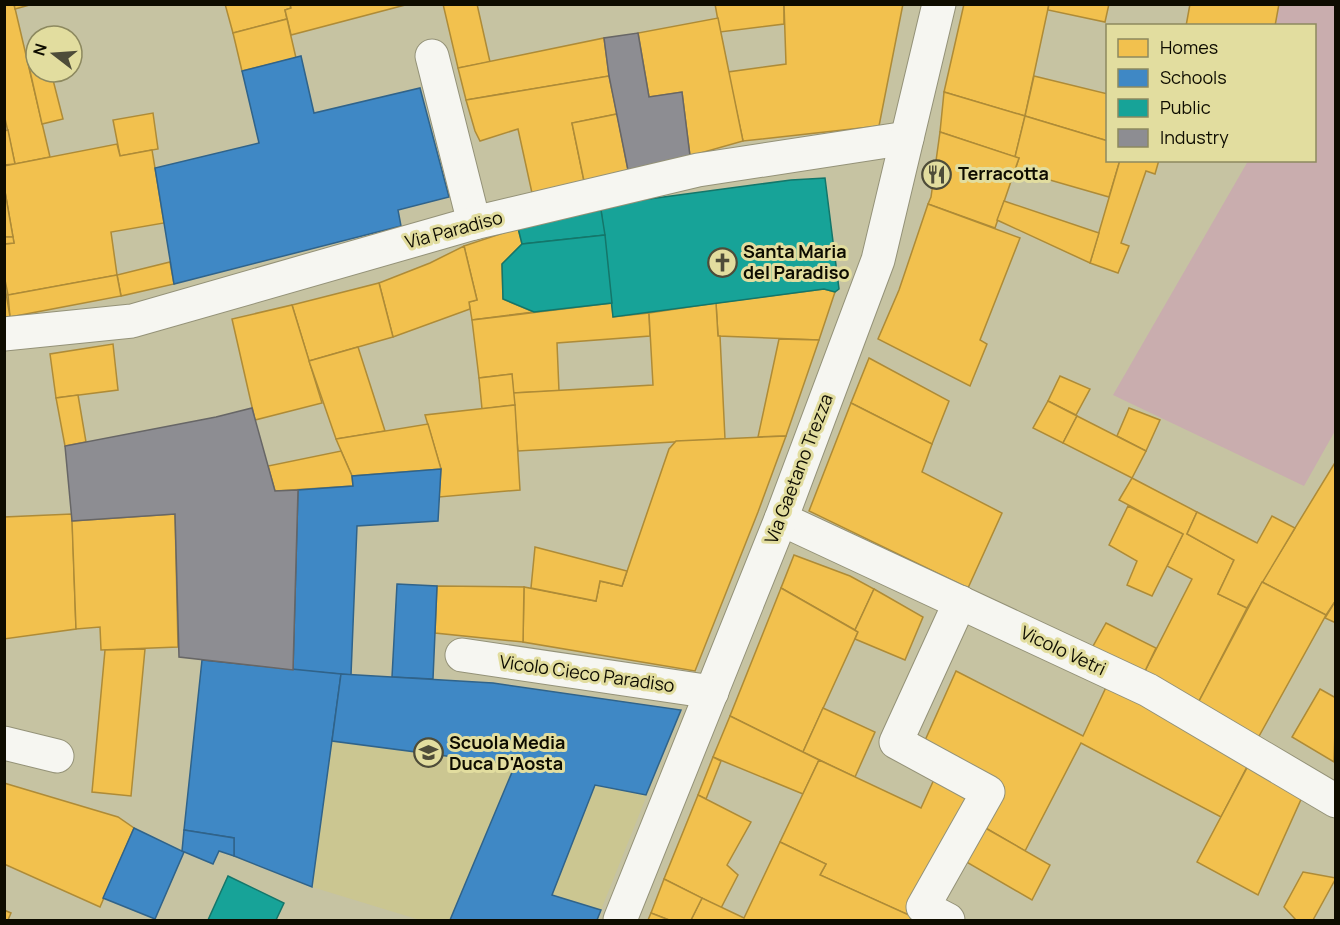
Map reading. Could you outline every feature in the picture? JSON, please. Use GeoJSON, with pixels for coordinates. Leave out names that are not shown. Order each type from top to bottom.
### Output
{"type":"FeatureCollection","features":[{"type":"Feature","properties":{"kind":"street","name":"Via Gaetano Trezza"},"geometry":{"type":"LineString","coordinates":[[620,921],[781,519],[878,260],[939,4]]}},
{"type":"Feature","properties":{"kind":"street"},"geometry":{"type":"LineString","coordinates":[[432,56],[474,223]]}},
{"type":"Feature","properties":{"kind":"street","name":"Via Paradiso"},"geometry":{"type":"LineString","coordinates":[[4,334],[132,321],[474,223],[698,171],[907,138]]}},
{"type":"Feature","properties":{"kind":"street","name":"Vicolo Vetri"},"geometry":{"type":"LineString","coordinates":[[781,519],[1148,690],[1335,801]]}},
{"type":"Feature","properties":{"kind":"street"},"geometry":{"type":"LineString","coordinates":[[948,921],[923,907],[988,792],[896,742],[960,602]]}},
{"type":"Feature","properties":{"kind":"street","name":"Vicolo Cieco Paradiso"},"geometry":{"type":"LineString","coordinates":[[462,655],[712,692]]}},
{"type":"Feature","properties":{"kind":"street"},"geometry":{"type":"LineString","coordinates":[[4,743],[57,756]]}},
{"type":"Feature","properties":{"kind":"shaded area"},"geometry":{"type":"Polygon","coordinates":[[[1279,5],[1335,5],[1335,431],[1304,486],[1113,395],[1247,162],[1316,162],[1316,24],[1276,24],[1279,5]]]}},
{"type":"Feature","properties":{"kind":"shaded area","name":"Scuola Media Duca D'Aosta"},"geometry":{"type":"Polygon","coordinates":[[[202,660],[341,674],[493,683],[681,710],[597,920],[420,920],[312,887],[219,851],[213,864],[182,851],[202,660]]]}},
{"type":"Feature","properties":{"kind":"building: Homes"},"geometry":{"type":"Polygon","coordinates":[[[4,4],[14,4],[24,46],[24,84],[33,84],[50,157],[15,164],[4,114],[4,4]]]}},
{"type":"Feature","properties":{"kind":"building: Homes"},"geometry":{"type":"Polygon","coordinates":[[[14,4],[33,4],[15,9],[14,4]]]}},
{"type":"Feature","properties":{"kind":"building: Homes"},"geometry":{"type":"Polygon","coordinates":[[[225,4],[290,4],[291,8],[285,10],[287,19],[233,33],[225,4]]]}},
{"type":"Feature","properties":{"kind":"building: Homes"},"geometry":{"type":"Polygon","coordinates":[[[290,4],[409,4],[291,35],[285,10],[291,8],[290,4]]]}},
{"type":"Feature","properties":{"kind":"building: Homes"},"geometry":{"type":"Polygon","coordinates":[[[443,4],[477,4],[490,62],[458,68],[443,4]]]}},
{"type":"Feature","properties":{"kind":"building: Homes"},"geometry":{"type":"Polygon","coordinates":[[[715,4],[784,4],[784,24],[720,32],[715,4]]]}},
{"type":"Feature","properties":{"kind":"building: Homes"},"geometry":{"type":"Polygon","coordinates":[[[784,4],[903,4],[879,126],[743,141],[728,72],[786,64],[784,4]]]}},
{"type":"Feature","properties":{"kind":"building: Homes"},"geometry":{"type":"Polygon","coordinates":[[[964,4],[1049,4],[1025,116],[944,92],[964,4]]]}},
{"type":"Feature","properties":{"kind":"building: Homes"},"geometry":{"type":"Polygon","coordinates":[[[1049,4],[1109,4],[1105,22],[1048,10],[1049,4]]]}},
{"type":"Feature","properties":{"kind":"building: Homes"},"geometry":{"type":"Polygon","coordinates":[[[1190,4],[1279,4],[1275,24],[1186,24],[1190,4]]]}},
{"type":"Feature","properties":{"kind":"building: Homes"},"geometry":{"type":"Polygon","coordinates":[[[718,18],[743,141],[690,156],[682,92],[649,97],[638,33],[718,18]]]}},
{"type":"Feature","properties":{"kind":"building: Homes"},"geometry":{"type":"Polygon","coordinates":[[[287,19],[296,58],[242,71],[233,33],[287,19]]]}},
{"type":"Feature","properties":{"kind":"building: Homes"},"geometry":{"type":"Polygon","coordinates":[[[604,38],[609,76],[466,100],[458,68],[604,38]]]}},
{"type":"Feature","properties":{"kind":"building: Homes"},"geometry":{"type":"Polygon","coordinates":[[[609,76],[617,114],[572,123],[584,181],[532,193],[518,129],[480,141],[466,100],[609,76]]]}},
{"type":"Feature","properties":{"kind":"building: Homes"},"geometry":{"type":"Polygon","coordinates":[[[1034,76],[1106,94],[1106,140],[1025,116],[1034,76]]]}},
{"type":"Feature","properties":{"kind":"building: Homes"},"geometry":{"type":"Polygon","coordinates":[[[33,84],[54,84],[63,119],[42,124],[33,84]]]}},
{"type":"Feature","properties":{"kind":"building: Homes"},"geometry":{"type":"Polygon","coordinates":[[[944,92],[1025,116],[1015,157],[940,132],[944,92]]]}},
{"type":"Feature","properties":{"kind":"building: Homes"},"geometry":{"type":"Polygon","coordinates":[[[153,113],[158,149],[120,156],[113,120],[153,113]]]}},
{"type":"Feature","properties":{"kind":"building: Homes"},"geometry":{"type":"Polygon","coordinates":[[[617,114],[628,170],[584,181],[572,123],[617,114]]]}},
{"type":"Feature","properties":{"kind":"building: Homes"},"geometry":{"type":"Polygon","coordinates":[[[1025,116],[1106,140],[1106,162],[1119,162],[1109,197],[1015,170],[1019,158],[1015,157],[1025,116]]]}},
{"type":"Feature","properties":{"kind":"building: Homes"},"geometry":{"type":"Polygon","coordinates":[[[8,130],[15,164],[4,165],[4,131],[8,130]]]}},
{"type":"Feature","properties":{"kind":"building: Homes"},"geometry":{"type":"Polygon","coordinates":[[[940,132],[1019,158],[995,228],[928,204],[931,197],[940,132]]]}},
{"type":"Feature","properties":{"kind":"building: Homes"},"geometry":{"type":"Polygon","coordinates":[[[117,144],[120,156],[152,150],[164,223],[111,232],[117,275],[8,295],[4,275],[4,244],[14,243],[4,186],[4,166],[117,144]]]}},
{"type":"Feature","properties":{"kind":"building: Homes"},"geometry":{"type":"Polygon","coordinates":[[[1119,162],[1158,162],[1155,174],[1146,171],[1121,243],[1129,246],[1118,273],[1090,263],[1119,162]]]}},
{"type":"Feature","properties":{"kind":"building: Homes"},"geometry":{"type":"Polygon","coordinates":[[[4,186],[13,237],[4,237],[4,186]]]}},
{"type":"Feature","properties":{"kind":"building: Homes"},"geometry":{"type":"Polygon","coordinates":[[[1004,201],[1099,233],[1090,263],[997,220],[1004,201]]]}},
{"type":"Feature","properties":{"kind":"building: Homes"},"geometry":{"type":"Polygon","coordinates":[[[928,204],[1020,238],[980,340],[987,344],[970,386],[878,339],[899,290],[928,204]]]}},
{"type":"Feature","properties":{"kind":"building: Homes"},"geometry":{"type":"Polygon","coordinates":[[[518,228],[522,244],[502,264],[503,299],[534,312],[472,320],[469,302],[477,300],[464,246],[518,228]]]}},
{"type":"Feature","properties":{"kind":"building: Homes"},"geometry":{"type":"Polygon","coordinates":[[[4,237],[13,237],[14,243],[4,244],[4,237]]]}},
{"type":"Feature","properties":{"kind":"building: Homes"},"geometry":{"type":"Polygon","coordinates":[[[464,246],[477,300],[469,302],[470,309],[393,337],[379,283],[430,263],[464,246]]]}},
{"type":"Feature","properties":{"kind":"building: Homes"},"geometry":{"type":"Polygon","coordinates":[[[170,262],[174,284],[121,296],[117,275],[170,262]]]}},
{"type":"Feature","properties":{"kind":"building: Homes"},"geometry":{"type":"Polygon","coordinates":[[[117,275],[121,296],[10,317],[8,295],[117,275]]]}},
{"type":"Feature","properties":{"kind":"building: Homes"},"geometry":{"type":"Polygon","coordinates":[[[4,281],[10,317],[4,317],[4,281]]]}},
{"type":"Feature","properties":{"kind":"building: Homes"},"geometry":{"type":"Polygon","coordinates":[[[379,283],[393,337],[309,361],[292,305],[379,283]]]}},
{"type":"Feature","properties":{"kind":"building: Homes"},"geometry":{"type":"Polygon","coordinates":[[[824,289],[835,292],[819,340],[718,336],[716,303],[824,289]]]}},
{"type":"Feature","properties":{"kind":"building: Homes"},"geometry":{"type":"Polygon","coordinates":[[[612,303],[613,317],[649,313],[650,336],[557,343],[559,391],[513,393],[512,374],[479,378],[472,320],[612,303]]]}},
{"type":"Feature","properties":{"kind":"building: Homes"},"geometry":{"type":"Polygon","coordinates":[[[716,303],[718,336],[720,336],[725,439],[518,451],[513,393],[653,385],[649,313],[716,303]]]}},
{"type":"Feature","properties":{"kind":"building: Homes"},"geometry":{"type":"Polygon","coordinates":[[[292,305],[322,403],[255,420],[232,319],[292,305]]]}},
{"type":"Feature","properties":{"kind":"building: Homes"},"geometry":{"type":"Polygon","coordinates":[[[779,339],[819,340],[786,436],[758,437],[779,339]]]}},
{"type":"Feature","properties":{"kind":"building: Homes"},"geometry":{"type":"Polygon","coordinates":[[[113,344],[118,390],[56,398],[50,354],[113,344]]]}},
{"type":"Feature","properties":{"kind":"building: Homes"},"geometry":{"type":"Polygon","coordinates":[[[358,347],[385,431],[336,439],[309,361],[358,347]]]}},
{"type":"Feature","properties":{"kind":"building: Homes"},"geometry":{"type":"Polygon","coordinates":[[[869,358],[949,401],[932,444],[851,403],[869,358]]]}},
{"type":"Feature","properties":{"kind":"building: Homes"},"geometry":{"type":"Polygon","coordinates":[[[512,374],[515,405],[482,409],[479,378],[512,374]]]}},
{"type":"Feature","properties":{"kind":"building: Homes"},"geometry":{"type":"Polygon","coordinates":[[[1060,376],[1090,389],[1076,415],[1048,401],[1060,376]]]}},
{"type":"Feature","properties":{"kind":"building: Homes"},"geometry":{"type":"Polygon","coordinates":[[[78,395],[86,442],[65,446],[56,398],[78,395]]]}},
{"type":"Feature","properties":{"kind":"building: Homes"},"geometry":{"type":"Polygon","coordinates":[[[1048,401],[1077,416],[1063,443],[1033,428],[1048,401]]]}},
{"type":"Feature","properties":{"kind":"building: Homes"},"geometry":{"type":"Polygon","coordinates":[[[851,403],[932,444],[922,472],[1002,513],[968,588],[809,511],[851,403]]]}},
{"type":"Feature","properties":{"kind":"building: Homes"},"geometry":{"type":"Polygon","coordinates":[[[515,405],[520,490],[439,497],[441,469],[425,415],[515,405]]]}},
{"type":"Feature","properties":{"kind":"building: Homes"},"geometry":{"type":"Polygon","coordinates":[[[1129,408],[1160,420],[1146,451],[1117,436],[1129,408]]]}},
{"type":"Feature","properties":{"kind":"building: Homes"},"geometry":{"type":"Polygon","coordinates":[[[1077,416],[1146,451],[1132,478],[1063,443],[1077,416]]]}},
{"type":"Feature","properties":{"kind":"building: Homes"},"geometry":{"type":"Polygon","coordinates":[[[428,424],[441,469],[352,476],[336,439],[428,424]]]}},
{"type":"Feature","properties":{"kind":"building: Homes"},"geometry":{"type":"Polygon","coordinates":[[[786,436],[695,671],[523,642],[524,587],[596,601],[600,581],[622,586],[669,449],[676,441],[786,436]]]}},
{"type":"Feature","properties":{"kind":"building: Homes"},"geometry":{"type":"Polygon","coordinates":[[[341,451],[352,476],[353,486],[275,491],[268,466],[341,451]]]}},
{"type":"Feature","properties":{"kind":"building: Homes"},"geometry":{"type":"Polygon","coordinates":[[[1336,461],[1336,600],[1326,615],[1262,582],[1336,461]]]}},
{"type":"Feature","properties":{"kind":"building: Homes"},"geometry":{"type":"Polygon","coordinates":[[[1132,478],[1197,512],[1187,534],[1234,560],[1218,594],[1247,608],[1197,705],[1143,675],[1192,579],[1167,566],[1183,534],[1119,500],[1132,478]]]}},
{"type":"Feature","properties":{"kind":"building: Homes"},"geometry":{"type":"Polygon","coordinates":[[[1128,506],[1183,534],[1152,596],[1127,585],[1137,561],[1109,545],[1128,506]]]}},
{"type":"Feature","properties":{"kind":"building: Homes"},"geometry":{"type":"Polygon","coordinates":[[[1197,512],[1257,543],[1272,516],[1295,528],[1247,608],[1218,594],[1234,560],[1187,534],[1197,512]]]}},
{"type":"Feature","properties":{"kind":"building: Homes"},"geometry":{"type":"Polygon","coordinates":[[[72,514],[76,629],[4,639],[4,517],[72,514]]]}},
{"type":"Feature","properties":{"kind":"building: Homes"},"geometry":{"type":"Polygon","coordinates":[[[175,514],[178,647],[101,650],[100,627],[76,629],[72,521],[175,514]]]}},
{"type":"Feature","properties":{"kind":"building: Homes"},"geometry":{"type":"Polygon","coordinates":[[[535,547],[627,571],[622,586],[600,581],[596,601],[531,588],[535,547]]]}},
{"type":"Feature","properties":{"kind":"building: Homes"},"geometry":{"type":"Polygon","coordinates":[[[794,555],[850,576],[874,589],[855,630],[781,588],[794,555]]]}},
{"type":"Feature","properties":{"kind":"building: Homes"},"geometry":{"type":"Polygon","coordinates":[[[1262,582],[1326,615],[1258,738],[1197,705],[1262,582]]]}},
{"type":"Feature","properties":{"kind":"building: Homes"},"geometry":{"type":"Polygon","coordinates":[[[437,586],[524,587],[523,642],[435,633],[437,586]]]}},
{"type":"Feature","properties":{"kind":"building: Homes"},"geometry":{"type":"Polygon","coordinates":[[[781,588],[858,632],[803,752],[730,716],[781,588]]]}},
{"type":"Feature","properties":{"kind":"building: Homes"},"geometry":{"type":"Polygon","coordinates":[[[874,589],[923,617],[905,660],[855,639],[858,632],[855,630],[874,589]]]}},
{"type":"Feature","properties":{"kind":"building: Homes"},"geometry":{"type":"Polygon","coordinates":[[[1336,600],[1336,623],[1325,618],[1336,600]]]}},
{"type":"Feature","properties":{"kind":"building: Homes"},"geometry":{"type":"Polygon","coordinates":[[[1106,623],[1156,648],[1143,675],[1092,648],[1106,623]]]}},
{"type":"Feature","properties":{"kind":"building: Homes"},"geometry":{"type":"Polygon","coordinates":[[[145,649],[131,796],[92,792],[105,650],[145,649]]]}},
{"type":"Feature","properties":{"kind":"building: Homes"},"geometry":{"type":"Polygon","coordinates":[[[956,671],[1083,736],[1109,681],[1250,761],[1221,817],[1081,743],[1025,851],[984,827],[1004,787],[923,745],[956,671]]]}},
{"type":"Feature","properties":{"kind":"building: Homes"},"geometry":{"type":"Polygon","coordinates":[[[1320,689],[1336,698],[1334,762],[1292,737],[1320,689]]]}},
{"type":"Feature","properties":{"kind":"building: Homes"},"geometry":{"type":"Polygon","coordinates":[[[823,708],[875,732],[855,777],[803,752],[823,708]]]}},
{"type":"Feature","properties":{"kind":"building: Homes"},"geometry":{"type":"Polygon","coordinates":[[[730,716],[819,760],[803,794],[713,757],[730,716]]]}},
{"type":"Feature","properties":{"kind":"building: Homes"},"geometry":{"type":"Polygon","coordinates":[[[713,757],[721,761],[706,799],[698,795],[713,757]]]}},
{"type":"Feature","properties":{"kind":"building: Homes"},"geometry":{"type":"Polygon","coordinates":[[[819,760],[921,808],[936,775],[964,792],[968,802],[917,919],[820,875],[826,864],[780,842],[819,760]]]}},
{"type":"Feature","properties":{"kind":"building: Homes"},"geometry":{"type":"Polygon","coordinates":[[[1248,766],[1303,795],[1258,895],[1197,862],[1248,766]]]}},
{"type":"Feature","properties":{"kind":"building: Homes"},"geometry":{"type":"Polygon","coordinates":[[[4,783],[118,817],[134,828],[100,907],[4,864],[4,783]]]}},
{"type":"Feature","properties":{"kind":"building: Homes"},"geometry":{"type":"Polygon","coordinates":[[[698,795],[751,822],[727,865],[738,875],[721,908],[664,879],[698,795]]]}},
{"type":"Feature","properties":{"kind":"building: Homes"},"geometry":{"type":"Polygon","coordinates":[[[980,825],[1050,865],[1032,900],[963,860],[980,825]]]}},
{"type":"Feature","properties":{"kind":"building: Homes"},"geometry":{"type":"Polygon","coordinates":[[[780,842],[826,864],[820,875],[920,920],[691,920],[702,898],[744,918],[780,842]]]}},
{"type":"Feature","properties":{"kind":"building: Homes"},"geometry":{"type":"Polygon","coordinates":[[[1303,872],[1336,878],[1313,920],[1296,920],[1284,907],[1303,872]]]}},
{"type":"Feature","properties":{"kind":"building: Homes"},"geometry":{"type":"Polygon","coordinates":[[[664,879],[702,898],[691,920],[669,920],[651,913],[664,879]]]}},
{"type":"Feature","properties":{"kind":"building: Homes"},"geometry":{"type":"Polygon","coordinates":[[[4,910],[11,913],[8,920],[4,920],[4,910]]]}},
{"type":"Feature","properties":{"kind":"building: Homes"},"geometry":{"type":"Polygon","coordinates":[[[651,913],[669,920],[648,920],[651,913]]]}},
{"type":"Feature","properties":{"kind":"building: Schools"},"geometry":{"type":"Polygon","coordinates":[[[301,56],[314,113],[420,88],[449,197],[398,210],[401,226],[174,284],[155,168],[259,143],[242,71],[301,56]]]}},
{"type":"Feature","properties":{"kind":"building: Schools"},"geometry":{"type":"Polygon","coordinates":[[[441,469],[438,521],[357,526],[351,675],[293,670],[298,490],[353,486],[352,476],[441,469]]]}},
{"type":"Feature","properties":{"kind":"building: Schools"},"geometry":{"type":"Polygon","coordinates":[[[397,584],[437,586],[433,679],[392,677],[397,584]]]}},
{"type":"Feature","properties":{"kind":"building: Schools"},"geometry":{"type":"Polygon","coordinates":[[[202,660],[341,674],[312,887],[234,856],[234,838],[184,830],[202,660]]]}},
{"type":"Feature","properties":{"kind":"building: Schools"},"geometry":{"type":"Polygon","coordinates":[[[341,674],[493,683],[681,710],[646,795],[595,785],[552,895],[601,910],[597,920],[450,920],[515,765],[332,741],[341,674]]]}},
{"type":"Feature","properties":{"kind":"building: Schools"},"geometry":{"type":"Polygon","coordinates":[[[134,828],[184,852],[155,919],[103,898],[134,828]]]}},
{"type":"Feature","properties":{"kind":"building: Schools"},"geometry":{"type":"Polygon","coordinates":[[[184,830],[234,838],[234,856],[219,851],[213,864],[182,851],[184,830]]]}},
{"type":"Feature","properties":{"kind":"building: Public","name":"Santa Maria del Paradiso"},"geometry":{"type":"Polygon","coordinates":[[[825,178],[839,289],[835,292],[824,289],[613,317],[601,210],[634,201],[791,180],[825,178]]]}},
{"type":"Feature","properties":{"kind":"building: Public"},"geometry":{"type":"Polygon","coordinates":[[[601,210],[605,235],[522,244],[518,228],[601,210]]]}},
{"type":"Feature","properties":{"kind":"building: Public"},"geometry":{"type":"Polygon","coordinates":[[[605,235],[612,303],[534,312],[503,299],[502,264],[522,244],[605,235]]]}},
{"type":"Feature","properties":{"kind":"building: Public"},"geometry":{"type":"Polygon","coordinates":[[[228,876],[284,903],[276,920],[208,920],[228,876]]]}},
{"type":"Feature","properties":{"kind":"building: Industry"},"geometry":{"type":"Polygon","coordinates":[[[638,33],[649,97],[682,92],[690,156],[628,170],[609,76],[604,38],[638,33]]]}},
{"type":"Feature","properties":{"kind":"building: Industry"},"geometry":{"type":"Polygon","coordinates":[[[252,408],[275,491],[298,490],[293,670],[179,657],[175,514],[72,521],[65,446],[252,408]]]}},
{"type":"Feature","properties":{"kind":"place","name":"Terracotta"},"geometry":{"type":"Point","coordinates":[937,174]}},
{"type":"Feature","properties":{"kind":"place","name":"Santa Maria del Paradiso"},"geometry":{"type":"Point","coordinates":[722,262]}},
{"type":"Feature","properties":{"kind":"place","name":"Scuola Media Duca D'Aosta"},"geometry":{"type":"Point","coordinates":[428,753]}}]}
